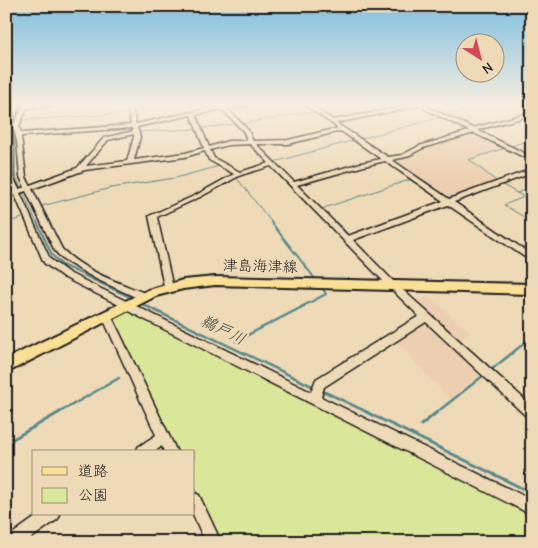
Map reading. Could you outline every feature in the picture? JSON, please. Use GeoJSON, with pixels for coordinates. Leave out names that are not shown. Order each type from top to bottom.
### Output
{"type":"FeatureCollection","features":[{"type":"Feature","properties":{"kind":"main road","name":"津島海津線"},"geometry":{"type":"LineString","coordinates":[[6,366],[144,297],[168,288],[215,281],[532,289]]}},
{"type":"Feature","properties":{"kind":"street"},"geometry":{"type":"LineString","coordinates":[[7,131],[10,140],[10,177],[50,265],[66,275],[128,305],[316,393],[532,508]]}},
{"type":"Feature","properties":{"kind":"street"},"geometry":{"type":"LineString","coordinates":[[18,131],[22,173],[63,256],[79,267],[144,297]]}},
{"type":"Feature","properties":{"kind":"street"},"geometry":{"type":"LineString","coordinates":[[19,135],[105,131]]}},
{"type":"Feature","properties":{"kind":"street"},"geometry":{"type":"LineString","coordinates":[[80,169],[106,139],[130,131]]}},
{"type":"Feature","properties":{"kind":"street"},"geometry":{"type":"LineString","coordinates":[[130,162],[137,137],[135,131]]}},
{"type":"Feature","properties":{"kind":"street"},"geometry":{"type":"LineString","coordinates":[[199,131],[212,160],[239,174]]}},
{"type":"Feature","properties":{"kind":"street"},"geometry":{"type":"LineString","coordinates":[[246,131],[253,143],[392,285],[532,414]]}},
{"type":"Feature","properties":{"kind":"street"},"geometry":{"type":"LineString","coordinates":[[6,196],[80,169],[185,155],[228,143],[288,142],[335,131]]}},
{"type":"Feature","properties":{"kind":"street"},"geometry":{"type":"LineString","coordinates":[[344,131],[530,256]]}},
{"type":"Feature","properties":{"kind":"street"},"geometry":{"type":"LineString","coordinates":[[293,184],[363,164],[404,156],[421,147],[474,131],[532,159]]}},
{"type":"Feature","properties":{"kind":"street"},"geometry":{"type":"LineString","coordinates":[[168,288],[153,216],[198,196],[239,174],[273,164]]}},
{"type":"Feature","properties":{"kind":"street"},"geometry":{"type":"LineString","coordinates":[[348,239],[532,171]]}},
{"type":"Feature","properties":{"kind":"street"},"geometry":{"type":"LineString","coordinates":[[107,316],[170,450]]}},
{"type":"Feature","properties":{"kind":"street"},"geometry":{"type":"LineString","coordinates":[[316,393],[426,316]]}},
{"type":"Feature","properties":{"kind":"street"},"geometry":{"type":"LineString","coordinates":[[146,450],[164,437]]}},
{"type":"Feature","properties":{"kind":"street"},"geometry":{"type":"LineString","coordinates":[[195,502],[213,542]]}},
{"type":"Feature","properties":{"kind":"street"},"geometry":{"type":"LineString","coordinates":[[13,542],[50,516]]}},
{"type":"Feature","properties":{"kind":"shaded area"},"geometry":{"type":"Polygon","coordinates":[[[473,132],[503,147],[468,159],[494,181],[448,199],[390,160],[473,132]]]}},
{"type":"Feature","properties":{"kind":"shaded area"},"geometry":{"type":"Polygon","coordinates":[[[430,297],[470,332],[458,342],[413,301],[430,297]]]}},
{"type":"Feature","properties":{"kind":"shaded area"},"geometry":{"type":"Polygon","coordinates":[[[425,319],[483,373],[450,399],[394,339],[425,319]]]}},
{"type":"Feature","properties":{"kind":"green space"},"geometry":{"type":"Polygon","coordinates":[[[130,310],[532,513],[532,542],[221,542],[195,487],[195,450],[177,450],[113,319],[130,310]]]}},
{"type":"Feature","properties":{"kind":"waterway","name":"鵜戸川"},"geometry":{"type":"LineString","coordinates":[[12,131],[15,138],[15,175],[37,223]]}},
{"type":"Feature","properties":{"kind":"waterway"},"geometry":{"type":"LineString","coordinates":[[139,132],[167,131]]}},
{"type":"Feature","properties":{"kind":"waterway"},"geometry":{"type":"LineString","coordinates":[[359,139],[391,131]]}},
{"type":"Feature","properties":{"kind":"waterway"},"geometry":{"type":"LineString","coordinates":[[509,147],[532,139]]}},
{"type":"Feature","properties":{"kind":"waterway"},"geometry":{"type":"LineString","coordinates":[[295,183],[274,162],[355,140]]}},
{"type":"Feature","properties":{"kind":"waterway"},"geometry":{"type":"LineString","coordinates":[[468,160],[505,148]]}},
{"type":"Feature","properties":{"kind":"waterway"},"geometry":{"type":"LineString","coordinates":[[470,160],[496,181]]}},
{"type":"Feature","properties":{"kind":"waterway"},"geometry":{"type":"LineString","coordinates":[[42,206],[111,188],[175,178],[220,166],[226,169]]}},
{"type":"Feature","properties":{"kind":"waterway"},"geometry":{"type":"LineString","coordinates":[[257,170],[272,166]]}},
{"type":"Feature","properties":{"kind":"waterway"},"geometry":{"type":"LineString","coordinates":[[236,177],[272,223]]}},
{"type":"Feature","properties":{"kind":"waterway"},"geometry":{"type":"LineString","coordinates":[[321,209],[412,179]]}},
{"type":"Feature","properties":{"kind":"waterway"},"geometry":{"type":"LineString","coordinates":[[501,184],[517,193]]}},
{"type":"Feature","properties":{"kind":"waterway"},"geometry":{"type":"LineString","coordinates":[[297,185],[321,209]]}},
{"type":"Feature","properties":{"kind":"waterway"},"geometry":{"type":"LineString","coordinates":[[517,193],[532,187]]}},
{"type":"Feature","properties":{"kind":"waterway"},"geometry":{"type":"LineString","coordinates":[[453,203],[485,191]]}},
{"type":"Feature","properties":{"kind":"waterway"},"geometry":{"type":"LineString","coordinates":[[517,193],[524,197],[504,205],[532,222]]}},
{"type":"Feature","properties":{"kind":"waterway"},"geometry":{"type":"LineString","coordinates":[[321,209],[336,223]]}},
{"type":"Feature","properties":{"kind":"waterway"},"geometry":{"type":"LineString","coordinates":[[10,222],[6,223],[22,218]]}},
{"type":"Feature","properties":{"kind":"waterway","name":"鵜戸川"},"geometry":{"type":"LineString","coordinates":[[37,222],[52,255],[62,265],[132,298]]}},
{"type":"Feature","properties":{"kind":"waterway"},"geometry":{"type":"LineString","coordinates":[[271,222],[316,280]]}},
{"type":"Feature","properties":{"kind":"waterway"},"geometry":{"type":"LineString","coordinates":[[336,223],[347,234]]}},
{"type":"Feature","properties":{"kind":"waterway"},"geometry":{"type":"LineString","coordinates":[[380,268],[392,280]]}},
{"type":"Feature","properties":{"kind":"waterway"},"geometry":{"type":"LineString","coordinates":[[301,307],[326,294],[321,286]]}},
{"type":"Feature","properties":{"kind":"waterway","name":"鵜戸川"},"geometry":{"type":"LineString","coordinates":[[140,303],[146,306]]}},
{"type":"Feature","properties":{"kind":"waterway","name":"鵜戸川"},"geometry":{"type":"LineString","coordinates":[[146,306],[314,387]]}},
{"type":"Feature","properties":{"kind":"waterway"},"geometry":{"type":"LineString","coordinates":[[236,341],[304,306]]}},
{"type":"Feature","properties":{"kind":"waterway"},"geometry":{"type":"LineString","coordinates":[[491,370],[532,337]]}},
{"type":"Feature","properties":{"kind":"waterway"},"geometry":{"type":"LineString","coordinates":[[436,413],[484,375]]}},
{"type":"Feature","properties":{"kind":"waterway"},"geometry":{"type":"LineString","coordinates":[[58,413],[119,378]]}},
{"type":"Feature","properties":{"kind":"waterway","name":"鵜戸川"},"geometry":{"type":"LineString","coordinates":[[323,391],[369,413]]}},
{"type":"Feature","properties":{"kind":"waterway"},"geometry":{"type":"LineString","coordinates":[[6,443],[60,412]]}},
{"type":"Feature","properties":{"kind":"waterway","name":"鵜戸川"},"geometry":{"type":"LineString","coordinates":[[366,412],[532,493]]}},
{"type":"Feature","properties":{"kind":"waterway"},"geometry":{"type":"LineString","coordinates":[[421,425],[437,412]]}},
{"type":"Feature","properties":{"kind":"waterway"},"geometry":{"type":"LineString","coordinates":[[195,542],[202,536]]}}]}
